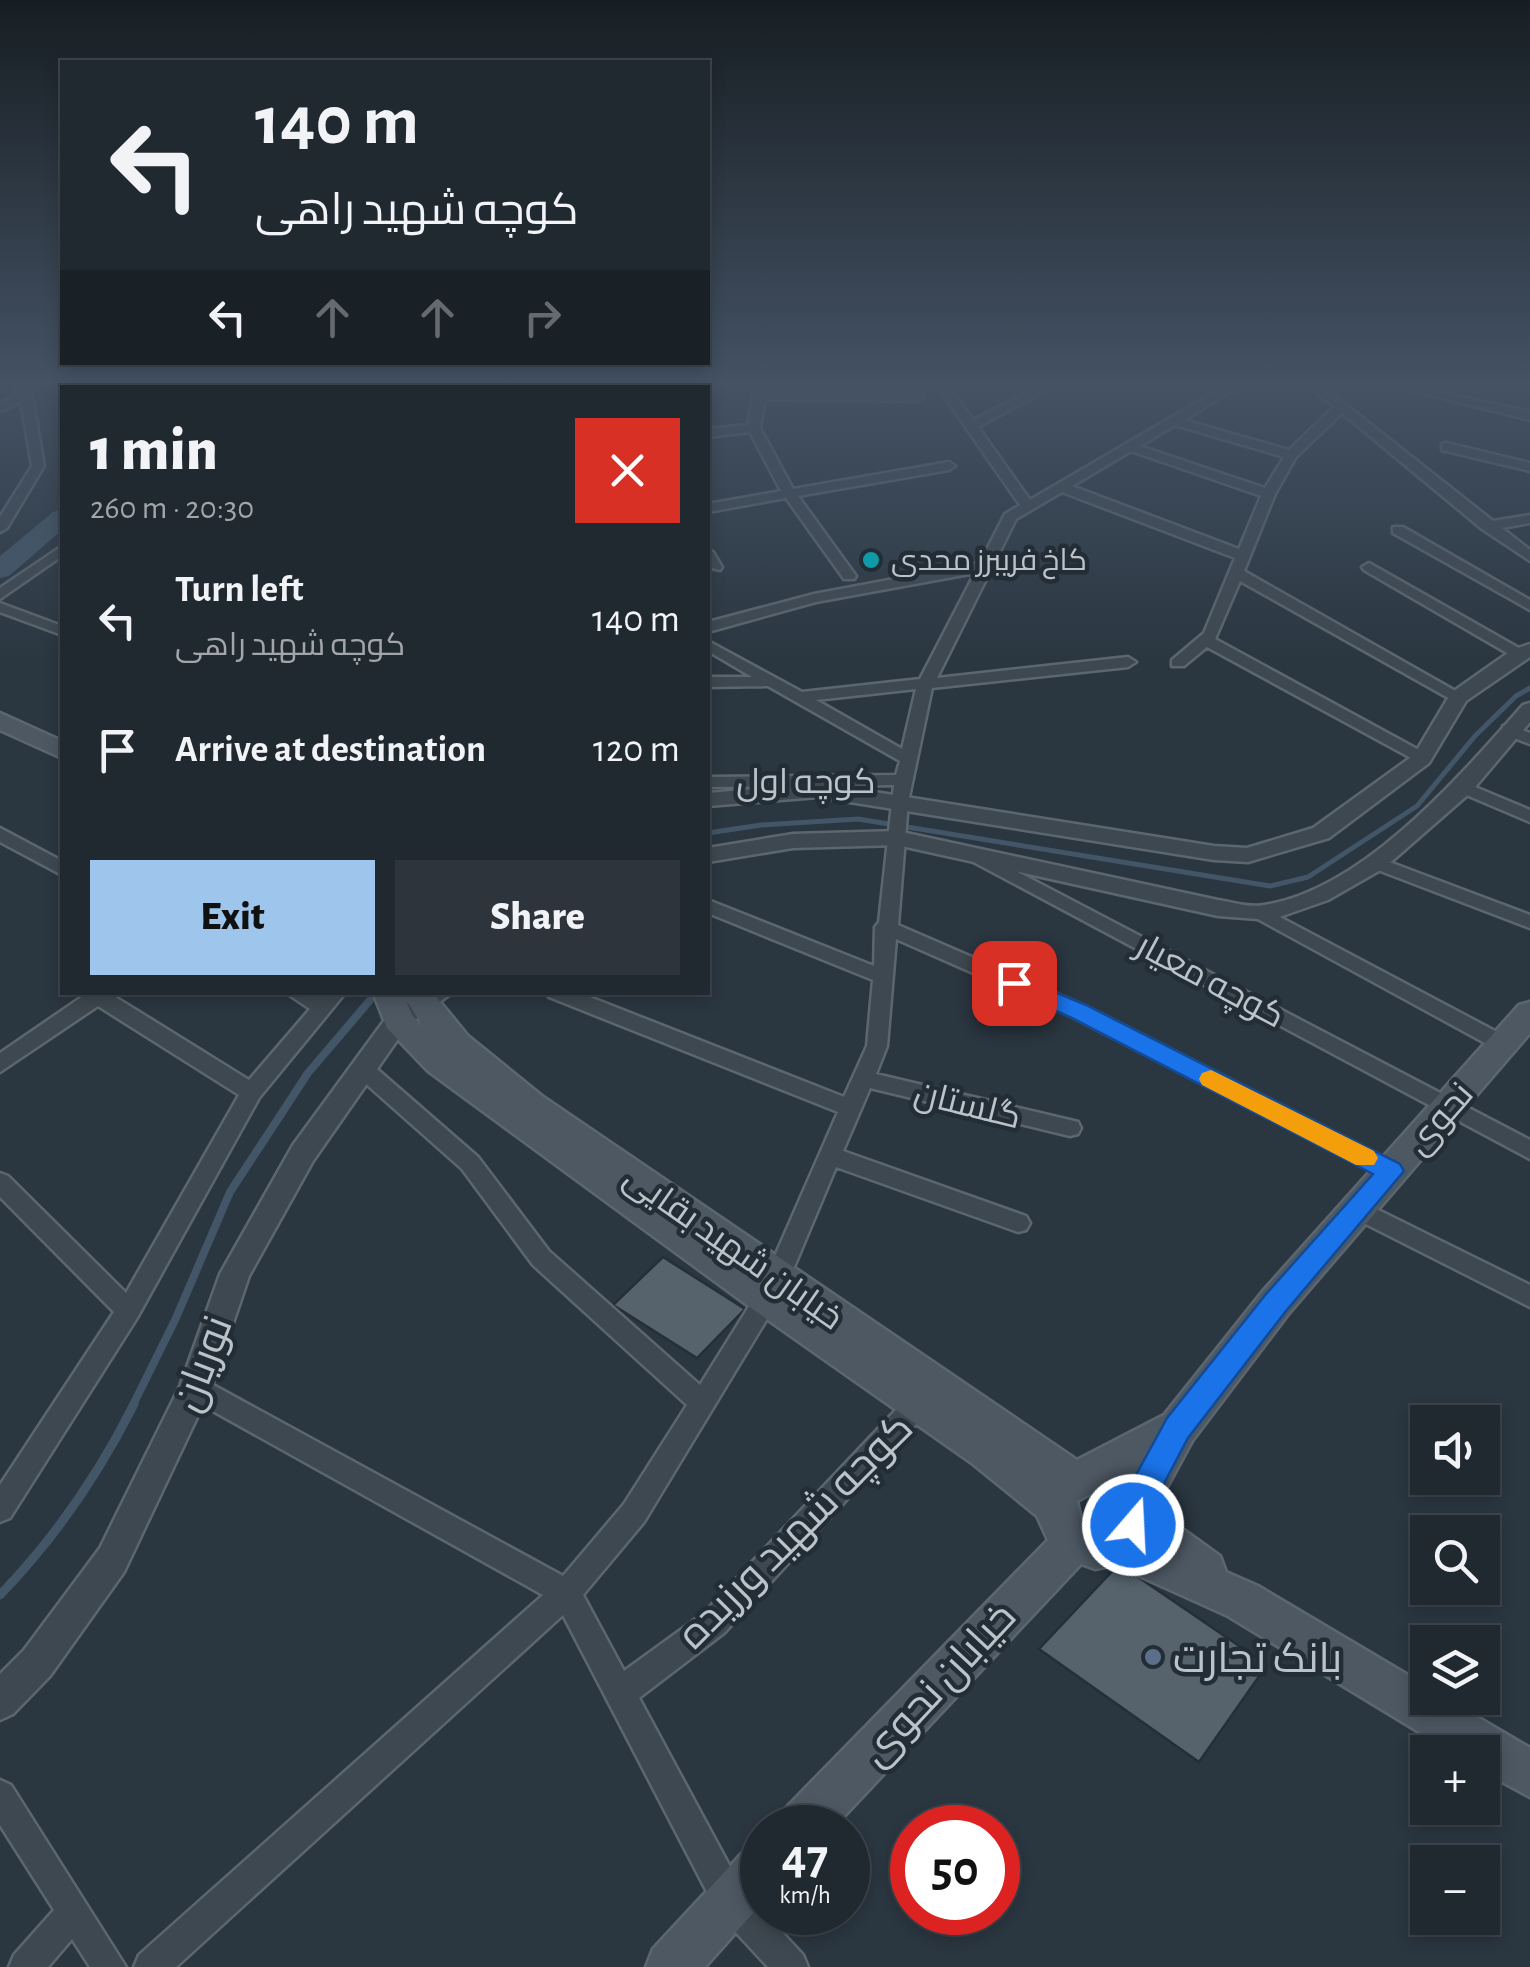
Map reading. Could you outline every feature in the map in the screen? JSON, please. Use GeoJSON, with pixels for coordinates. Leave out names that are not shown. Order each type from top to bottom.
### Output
{"type":"FeatureCollection","features":[{"type":"Feature","properties":{"kind":"main road"},"geometry":{"type":"LineString","coordinates":[[0,720],[60,750]]}},
{"type":"Feature","properties":{"kind":"main road"},"geometry":{"type":"LineString","coordinates":[[0,741],[60,771]]}},
{"type":"Feature","properties":{"kind":"main road","name":"خیابان شهید بقایی"},"geometry":{"type":"LineString","coordinates":[[413,1001],[439,1063],[1096,1510]]}},
{"type":"Feature","properties":{"kind":"main road","name":"نحوی"},"geometry":{"type":"LineString","coordinates":[[1096,1510],[1178,1428],[1276,1302],[1530,1013]]}},
{"type":"Feature","properties":{"kind":"main road","name":"خیابان شهید بقایی"},"geometry":{"type":"LineString","coordinates":[[772,1289],[919,1402],[1096,1510]]}},
{"type":"Feature","properties":{"kind":"main road"},"geometry":{"type":"LineString","coordinates":[[1096,1510],[1530,1774]]}},
{"type":"Feature","properties":{"kind":"main road","name":"خیابان نحوی"},"geometry":{"type":"LineString","coordinates":[[821,1805],[1096,1510]]}},
{"type":"Feature","properties":{"kind":"main road"},"geometry":{"type":"LineString","coordinates":[[671,1967],[740,1891]]}},
{"type":"Feature","properties":{"kind":"street"},"geometry":{"type":"LineString","coordinates":[[0,528],[31,478]]}},
{"type":"Feature","properties":{"kind":"street"},"geometry":{"type":"LineString","coordinates":[[780,478],[849,576]]}},
{"type":"Feature","properties":{"kind":"street"},"geometry":{"type":"LineString","coordinates":[[710,508],[882,478]]}},
{"type":"Feature","properties":{"kind":"street"},"geometry":{"type":"LineString","coordinates":[[1006,478],[1026,506]]}},
{"type":"Feature","properties":{"kind":"street"},"geometry":{"type":"LineString","coordinates":[[151,1967],[566,1593],[634,1513],[772,1289],[877,1046],[885,927],[902,791],[925,684],[1010,517],[1077,478]]}},
{"type":"Feature","properties":{"kind":"street"},"geometry":{"type":"LineString","coordinates":[[1221,478],[1268,494]]}},
{"type":"Feature","properties":{"kind":"street"},"geometry":{"type":"LineString","coordinates":[[1178,663],[1211,635],[1277,478]]}},
{"type":"Feature","properties":{"kind":"street"},"geometry":{"type":"LineString","coordinates":[[1428,478],[1530,557]]}},
{"type":"Feature","properties":{"kind":"street"},"geometry":{"type":"LineString","coordinates":[[1062,487],[1242,556]]}},
{"type":"Feature","properties":{"kind":"street"},"geometry":{"type":"LineString","coordinates":[[1487,526],[1530,519]]}},
{"type":"Feature","properties":{"kind":"street"},"geometry":{"type":"LineString","coordinates":[[1398,530],[1530,606]]}},
{"type":"Feature","properties":{"kind":"street"},"geometry":{"type":"LineString","coordinates":[[0,596],[60,551]]}},
{"type":"Feature","properties":{"kind":"street"},"geometry":{"type":"LineString","coordinates":[[710,626],[814,598],[986,566]]}},
{"type":"Feature","properties":{"kind":"street"},"geometry":{"type":"LineString","coordinates":[[710,800],[818,790],[902,791],[1214,853],[1248,855],[1322,833],[1422,759],[1458,696],[1525,652],[1369,567]]}},
{"type":"Feature","properties":{"kind":"street"},"geometry":{"type":"LineString","coordinates":[[1236,573],[1458,696]]}},
{"type":"Feature","properties":{"kind":"street"},"geometry":{"type":"LineString","coordinates":[[0,607],[60,631]]}},
{"type":"Feature","properties":{"kind":"street"},"geometry":{"type":"LineString","coordinates":[[1206,640],[1422,759]]}},
{"type":"Feature","properties":{"kind":"street"},"geometry":{"type":"LineString","coordinates":[[710,647],[908,759]]}},
{"type":"Feature","properties":{"kind":"street"},"geometry":{"type":"LineString","coordinates":[[799,697],[1128,662]]}},
{"type":"Feature","properties":{"kind":"street"},"geometry":{"type":"LineString","coordinates":[[710,682],[771,681]]}},
{"type":"Feature","properties":{"kind":"street"},"geometry":{"type":"LineString","coordinates":[[1263,914],[1320,895],[1376,863],[1520,735],[1530,709]]}},
{"type":"Feature","properties":{"kind":"street","name":"کوچه اول"},"geometry":{"type":"LineString","coordinates":[[710,782],[902,791]]}},
{"type":"Feature","properties":{"kind":"street"},"geometry":{"type":"LineString","coordinates":[[1463,788],[1530,816]]}},
{"type":"Feature","properties":{"kind":"street"},"geometry":{"type":"LineString","coordinates":[[0,834],[60,868]]}},
{"type":"Feature","properties":{"kind":"street"},"geometry":{"type":"LineString","coordinates":[[710,855],[793,841],[897,836],[1218,908],[1263,914],[1503,1044]]}},
{"type":"Feature","properties":{"kind":"street","name":"کوچه معیار"},"geometry":{"type":"LineString","coordinates":[[972,854],[1530,1150]]}},
{"type":"Feature","properties":{"kind":"street"},"geometry":{"type":"LineString","coordinates":[[1376,863],[1530,922]]}},
{"type":"Feature","properties":{"kind":"street"},"geometry":{"type":"LineString","coordinates":[[710,907],[882,976]]}},
{"type":"Feature","properties":{"kind":"street"},"geometry":{"type":"LineString","coordinates":[[885,927],[1078,1011],[1391,1171]]}},
{"type":"Feature","properties":{"kind":"street"},"geometry":{"type":"LineString","coordinates":[[3,1057],[99,995]]}},
{"type":"Feature","properties":{"kind":"street"},"geometry":{"type":"LineString","coordinates":[[103,995],[251,1092]]}},
{"type":"Feature","properties":{"kind":"street"},"geometry":{"type":"LineString","coordinates":[[564,995],[851,1109]]}},
{"type":"Feature","properties":{"kind":"street"},"geometry":{"type":"LineString","coordinates":[[0,1510],[128,1311],[251,1092],[330,1000]]}},
{"type":"Feature","properties":{"kind":"street","name":"نوریان"},"geometry":{"type":"LineString","coordinates":[[0,1701],[37,1663],[112,1560],[195,1388],[235,1274],[302,1153],[413,1001]]}},
{"type":"Feature","properties":{"kind":"street"},"geometry":{"type":"LineString","coordinates":[[363,1069],[470,1163],[541,1258],[702,1403]]}},
{"type":"Feature","properties":{"kind":"street","name":"گلستان"},"geometry":{"type":"LineString","coordinates":[[865,1078],[1070,1128]]}},
{"type":"Feature","properties":{"kind":"street"},"geometry":{"type":"LineString","coordinates":[[830,1156],[1018,1223]]}},
{"type":"Feature","properties":{"kind":"street"},"geometry":{"type":"LineString","coordinates":[[0,1182],[128,1311]]}},
{"type":"Feature","properties":{"kind":"street"},"geometry":{"type":"LineString","coordinates":[[1358,1209],[1530,1297]]}},
{"type":"Feature","properties":{"kind":"street"},"geometry":{"type":"LineString","coordinates":[[195,1388],[566,1593],[620,1692],[740,1875]]}},
{"type":"Feature","properties":{"kind":"street","name":"کوچه شهید ورزیده"},"geometry":{"type":"LineString","coordinates":[[620,1692],[714,1622],[919,1402]]}},
{"type":"Feature","properties":{"kind":"street"},"geometry":{"type":"LineString","coordinates":[[0,1796],[109,1967]]}},
{"type":"Feature","properties":{"kind":"street"},"geometry":{"type":"LineString","coordinates":[[26,1967],[74,1912]]}},
{"type":"Feature","properties":{"kind":"street"},"geometry":{"type":"LineString","coordinates":[[774,1935],[791,1967]]}},
{"type":"Feature","properties":{"kind":"building"},"geometry":{"type":"Polygon","coordinates":[[[663,1257],[745,1309],[697,1358],[613,1305],[663,1257]]]}},
{"type":"Feature","properties":{"kind":"building","name":"بانک تجارت"},"geometry":{"type":"Polygon","coordinates":[[[1119,1564],[1267,1665],[1199,1762],[1039,1649],[1119,1564]]]}},
{"type":"Feature","properties":{"kind":"waterway"},"geometry":{"type":"LineString","coordinates":[[0,570],[60,519]]}},
{"type":"Feature","properties":{"kind":"waterway"},"geometry":{"type":"LineString","coordinates":[[710,833],[858,819],[1270,886],[1308,877],[1417,806],[1475,736],[1516,696],[1530,688]]}},
{"type":"Feature","properties":{"kind":"waterway"},"geometry":{"type":"LineString","coordinates":[[132,1407],[176,1318],[230,1192],[308,1073],[374,995]]}},
{"type":"Feature","properties":{"kind":"waterway"},"geometry":{"type":"LineString","coordinates":[[0,1595],[74,1505],[134,1404]]}},
{"type":"Feature","properties":{"kind":"slow traffic"},"geometry":{"type":"LineString","coordinates":[[1211,1079],[1365,1158]]}},
{"type":"Feature","properties":{"kind":"place","name":"کاخ فریبرز محدی"},"geometry":{"type":"Point","coordinates":[871,560]}},
{"type":"Feature","properties":{"kind":"place","name":"بانک تجارت"},"geometry":{"type":"Point","coordinates":[1153,1657]}},
{"type":"Feature","properties":{"kind":"route"},"geometry":{"type":"LineString","coordinates":[[1014,983],[1078,1011],[1391,1171],[1276,1302],[1178,1428],[1133,1510],[1133,1525]]}}]}
